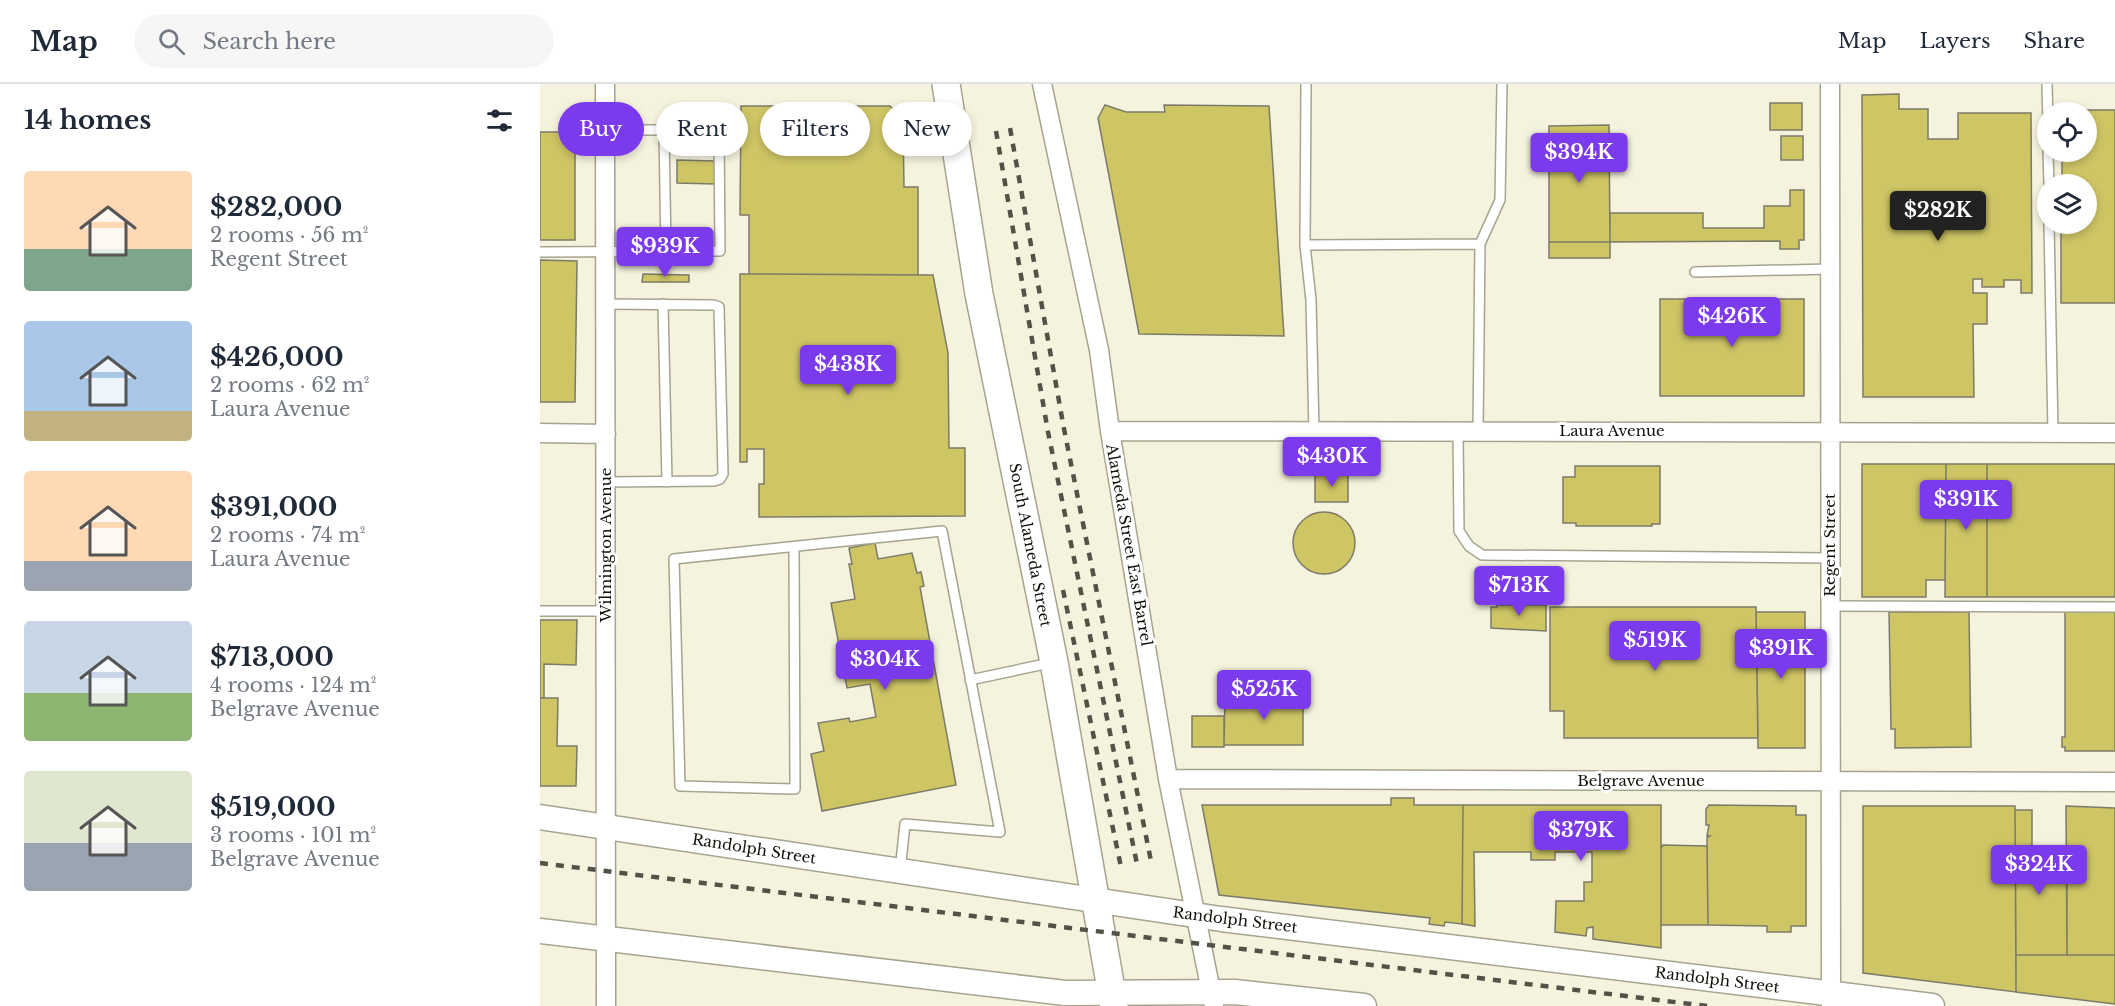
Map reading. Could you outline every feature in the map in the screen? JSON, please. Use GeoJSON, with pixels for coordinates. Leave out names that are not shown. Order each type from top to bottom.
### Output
{"type":"FeatureCollection","features":[{"type":"Feature","properties":{"kind":"main road","name":"South Alameda Street"},"geometry":{"type":"LineString","coordinates":[[946,84],[979,294],[1054,662],[1113,1000]]}},
{"type":"Feature","properties":{"kind":"street","name":"Wilmington Avenue"},"geometry":{"type":"LineString","coordinates":[[605,84],[605,102]]}},
{"type":"Feature","properties":{"kind":"street","name":"Alameda Street East Barrel"},"geometry":{"type":"LineString","coordinates":[[1042,84],[1099,350],[1110,431],[1168,779],[1213,1000]]}},
{"type":"Feature","properties":{"kind":"street","name":"Regent Street"},"geometry":{"type":"LineString","coordinates":[[1830,84],[1831,1000]]}},
{"type":"Feature","properties":{"kind":"street","name":"Wilmington Avenue"},"geometry":{"type":"LineString","coordinates":[[605,156],[606,1006]]}},
{"type":"Feature","properties":{"kind":"street","name":"Laura Avenue"},"geometry":{"type":"LineString","coordinates":[[1110,431],[2115,433]]}},
{"type":"Feature","properties":{"kind":"street"},"geometry":{"type":"LineString","coordinates":[[540,433],[606,434]]}},
{"type":"Feature","properties":{"kind":"street","name":"Belgrave Avenue"},"geometry":{"type":"LineString","coordinates":[[1168,779],[2115,782]]}},
{"type":"Feature","properties":{"kind":"street","name":"Randolph Street"},"geometry":{"type":"LineString","coordinates":[[540,818],[606,826],[1196,916],[1831,1000],[1932,1006]]}},
{"type":"Feature","properties":{"kind":"street"},"geometry":{"type":"LineString","coordinates":[[540,931],[1113,1000],[1213,1000],[1242,993],[1364,1006]]}},
{"type":"Feature","properties":{"kind":"lane"},"geometry":{"type":"LineString","coordinates":[[1306,84],[1305,245],[1311,300],[1314,431]]}},
{"type":"Feature","properties":{"kind":"lane"},"geometry":{"type":"LineString","coordinates":[[1479,431],[1480,244],[1500,200],[1502,84]]}},
{"type":"Feature","properties":{"kind":"lane"},"geometry":{"type":"LineString","coordinates":[[2047,84],[2047,102]]}},
{"type":"Feature","properties":{"kind":"lane"},"geometry":{"type":"LineString","coordinates":[[664,156],[666,252]]}},
{"type":"Feature","properties":{"kind":"lane"},"geometry":{"type":"LineString","coordinates":[[540,252],[720,251],[719,156]]}},
{"type":"Feature","properties":{"kind":"lane"},"geometry":{"type":"LineString","coordinates":[[2049,234],[2053,434]]}},
{"type":"Feature","properties":{"kind":"lane"},"geometry":{"type":"LineString","coordinates":[[1305,245],[1480,244]]}},
{"type":"Feature","properties":{"kind":"lane"},"geometry":{"type":"LineString","coordinates":[[1695,272],[1830,269]]}},
{"type":"Feature","properties":{"kind":"lane"},"geometry":{"type":"LineString","coordinates":[[606,304],[714,305],[719,307],[721,314],[723,474],[720,479],[714,481],[606,482]]}},
{"type":"Feature","properties":{"kind":"lane"},"geometry":{"type":"LineString","coordinates":[[663,304],[667,482]]}},
{"type":"Feature","properties":{"kind":"lane"},"geometry":{"type":"LineString","coordinates":[[1458,432],[1459,531],[1468,546],[1482,555],[1830,558]]}},
{"type":"Feature","properties":{"kind":"lane"},"geometry":{"type":"LineString","coordinates":[[794,548],[795,789],[680,786],[674,559],[942,531],[1000,832],[905,824],[900,871]]}},
{"type":"Feature","properties":{"kind":"lane"},"geometry":{"type":"LineString","coordinates":[[1830,606],[2115,607]]}},
{"type":"Feature","properties":{"kind":"lane"},"geometry":{"type":"LineString","coordinates":[[540,611],[606,611]]}},
{"type":"Feature","properties":{"kind":"lane"},"geometry":{"type":"LineString","coordinates":[[970,680],[1054,662]]}},
{"type":"Feature","properties":{"kind":"building"},"geometry":{"type":"Polygon","coordinates":[[[1899,94],[1899,109],[1928,109],[1928,139],[1958,139],[1958,113],[2031,113],[2032,293],[2021,293],[2021,280],[2004,280],[2004,287],[1982,287],[1982,279],[1973,279],[1973,293],[1987,293],[1987,324],[1973,324],[1974,397],[1863,397],[1862,95],[1899,94]]]}},
{"type":"Feature","properties":{"kind":"building"},"geometry":{"type":"Polygon","coordinates":[[[1770,103],[1802,103],[1802,130],[1770,130],[1770,103]]]}},
{"type":"Feature","properties":{"kind":"building"},"geometry":{"type":"Polygon","coordinates":[[[1105,105],[1126,112],[1165,112],[1164,105],[1269,106],[1284,336],[1139,334],[1098,118],[1105,105]]]}},
{"type":"Feature","properties":{"kind":"building"},"geometry":{"type":"Polygon","coordinates":[[[748,106],[760,106],[760,156],[870,156],[870,106],[882,106],[882,156],[904,156],[904,187],[918,187],[918,275],[749,274],[749,215],[740,215],[741,156],[748,156],[748,106]]]}},
{"type":"Feature","properties":{"kind":"building"},"geometry":{"type":"Polygon","coordinates":[[[2097,110],[2115,110],[2115,303],[2061,303],[2061,234],[2097,234],[2097,174],[2062,174],[2062,162],[2097,162],[2097,110]]]}},
{"type":"Feature","properties":{"kind":"building"},"geometry":{"type":"Polygon","coordinates":[[[1609,125],[1610,242],[1549,242],[1549,126],[1609,125]]]}},
{"type":"Feature","properties":{"kind":"building"},"geometry":{"type":"Polygon","coordinates":[[[540,132],[558,132],[558,156],[575,156],[575,240],[540,240],[540,132]]]}},
{"type":"Feature","properties":{"kind":"building"},"geometry":{"type":"Polygon","coordinates":[[[1781,136],[1803,136],[1803,160],[1781,160],[1781,136]]]}},
{"type":"Feature","properties":{"kind":"building"},"geometry":{"type":"Polygon","coordinates":[[[677,160],[715,161],[715,184],[677,183],[677,160]]]}},
{"type":"Feature","properties":{"kind":"building"},"geometry":{"type":"Polygon","coordinates":[[[1790,190],[1804,190],[1804,240],[1799,240],[1799,249],[1780,249],[1780,241],[1610,242],[1610,213],[1703,213],[1703,228],[1764,228],[1764,206],[1790,206],[1790,190]]]}},
{"type":"Feature","properties":{"kind":"building"},"geometry":{"type":"Polygon","coordinates":[[[1549,242],[1610,242],[1610,258],[1549,258],[1549,242]]]}},
{"type":"Feature","properties":{"kind":"building"},"geometry":{"type":"Polygon","coordinates":[[[540,260],[577,261],[575,402],[540,402],[540,260]]]}},
{"type":"Feature","properties":{"kind":"building"},"geometry":{"type":"Polygon","coordinates":[[[643,274],[689,275],[689,282],[642,282],[643,274]]]}},
{"type":"Feature","properties":{"kind":"building"},"geometry":{"type":"Polygon","coordinates":[[[740,274],[933,275],[948,353],[949,448],[965,448],[965,516],[759,517],[759,484],[764,484],[764,449],[747,449],[747,462],[740,462],[740,274]]]}},
{"type":"Feature","properties":{"kind":"building"},"geometry":{"type":"Polygon","coordinates":[[[1660,299],[1804,299],[1804,396],[1660,396],[1660,299]]]}},
{"type":"Feature","properties":{"kind":"building"},"geometry":{"type":"Polygon","coordinates":[[[1862,464],[1946,464],[1945,580],[1926,580],[1926,597],[1862,597],[1862,464]]]}},
{"type":"Feature","properties":{"kind":"building"},"geometry":{"type":"Polygon","coordinates":[[[1946,464],[1987,464],[1987,597],[1945,597],[1946,464]]]}},
{"type":"Feature","properties":{"kind":"building"},"geometry":{"type":"Polygon","coordinates":[[[1987,464],[2115,464],[2115,597],[1987,597],[1987,464]]]}},
{"type":"Feature","properties":{"kind":"building"},"geometry":{"type":"Polygon","coordinates":[[[1575,466],[1660,466],[1660,524],[1652,524],[1652,526],[1576,526],[1576,523],[1563,523],[1563,477],[1575,477],[1575,466]]]}},
{"type":"Feature","properties":{"kind":"building"},"geometry":{"type":"Polygon","coordinates":[[[1315,474],[1348,474],[1348,502],[1315,502],[1315,474]]]}},
{"type":"Feature","properties":{"kind":"building"},"geometry":{"type":"Polygon","coordinates":[[[1324,512],[1341,517],[1346,521],[1350,526],[1355,543],[1350,560],[1346,565],[1341,569],[1324,574],[1307,569],[1302,565],[1298,560],[1293,543],[1298,526],[1302,521],[1307,517],[1324,512]]]}},
{"type":"Feature","properties":{"kind":"building"},"geometry":{"type":"Polygon","coordinates":[[[875,543],[878,559],[912,553],[917,573],[921,572],[924,586],[920,587],[956,785],[822,811],[811,754],[824,751],[818,723],[849,718],[850,722],[876,717],[870,684],[847,688],[831,603],[855,599],[849,564],[852,564],[849,548],[875,543]]]}},
{"type":"Feature","properties":{"kind":"building"},"geometry":{"type":"Polygon","coordinates":[[[1497,605],[1546,605],[1546,631],[1491,628],[1491,607],[1497,607],[1497,605]]]}},
{"type":"Feature","properties":{"kind":"building"},"geometry":{"type":"Polygon","coordinates":[[[1550,607],[1756,607],[1758,738],[1564,738],[1564,711],[1550,711],[1550,607]]]}},
{"type":"Feature","properties":{"kind":"building"},"geometry":{"type":"Polygon","coordinates":[[[2065,611],[2115,611],[2115,751],[2065,751],[2065,747],[2062,747],[2062,737],[2065,737],[2065,611]]]}},
{"type":"Feature","properties":{"kind":"building"},"geometry":{"type":"Polygon","coordinates":[[[1756,612],[1805,612],[1805,748],[1758,748],[1756,612]]]}},
{"type":"Feature","properties":{"kind":"building"},"geometry":{"type":"Polygon","coordinates":[[[1889,612],[1969,612],[1971,747],[1895,748],[1895,729],[1891,729],[1889,612]]]}},
{"type":"Feature","properties":{"kind":"building"},"geometry":{"type":"Polygon","coordinates":[[[540,620],[577,620],[576,665],[544,664],[544,698],[540,698],[540,620]]]}},
{"type":"Feature","properties":{"kind":"building"},"geometry":{"type":"Polygon","coordinates":[[[1225,696],[1303,696],[1303,745],[1224,745],[1225,696]]]}},
{"type":"Feature","properties":{"kind":"building"},"geometry":{"type":"Polygon","coordinates":[[[540,698],[558,698],[557,746],[577,746],[576,786],[540,786],[540,698]]]}},
{"type":"Feature","properties":{"kind":"building"},"geometry":{"type":"Polygon","coordinates":[[[1192,716],[1224,716],[1224,747],[1192,747],[1192,716]]]}},
{"type":"Feature","properties":{"kind":"building"},"geometry":{"type":"Polygon","coordinates":[[[1391,798],[1414,798],[1414,805],[1463,805],[1462,924],[1445,922],[1444,926],[1429,924],[1430,918],[1219,895],[1202,805],[1391,805],[1391,798]]]}},
{"type":"Feature","properties":{"kind":"building"},"geometry":{"type":"Polygon","coordinates":[[[1463,805],[1661,805],[1661,948],[1593,939],[1593,927],[1587,928],[1586,936],[1555,932],[1556,901],[1584,901],[1584,882],[1592,882],[1592,852],[1555,852],[1555,860],[1531,860],[1531,852],[1474,852],[1475,926],[1462,924],[1463,805]]]}},
{"type":"Feature","properties":{"kind":"building"},"geometry":{"type":"Polygon","coordinates":[[[1709,805],[1796,806],[1796,815],[1806,815],[1806,926],[1791,926],[1791,932],[1767,932],[1767,926],[1708,925],[1707,838],[1710,836],[1707,836],[1709,825],[1706,825],[1706,809],[1709,805]]]}},
{"type":"Feature","properties":{"kind":"building"},"geometry":{"type":"Polygon","coordinates":[[[1863,806],[2015,806],[2016,992],[1863,973],[1863,806]]]}},
{"type":"Feature","properties":{"kind":"building"},"geometry":{"type":"Polygon","coordinates":[[[2066,806],[2115,808],[2115,955],[2067,955],[2066,806]]]}},
{"type":"Feature","properties":{"kind":"building"},"geometry":{"type":"Polygon","coordinates":[[[2015,810],[2032,810],[2032,855],[2067,855],[2067,955],[2016,955],[2015,810]]]}},
{"type":"Feature","properties":{"kind":"building"},"geometry":{"type":"Polygon","coordinates":[[[1663,845],[1707,846],[1708,925],[1661,925],[1661,848],[1663,845]]]}},
{"type":"Feature","properties":{"kind":"building"},"geometry":{"type":"Polygon","coordinates":[[[2016,955],[2115,955],[2115,1004],[2016,992],[2016,955]]]}},
{"type":"Feature","properties":{"kind":"railway"},"geometry":{"type":"LineString","coordinates":[[1010,128],[1064,429],[1151,861]]}},
{"type":"Feature","properties":{"kind":"railway"},"geometry":{"type":"LineString","coordinates":[[996,131],[1048,432],[1137,864]]}},
{"type":"Feature","properties":{"kind":"railway"},"geometry":{"type":"LineString","coordinates":[[1063,590],[1121,867]]}},
{"type":"Feature","properties":{"kind":"railway"},"geometry":{"type":"LineString","coordinates":[[540,863],[1707,1006]]}}]}
